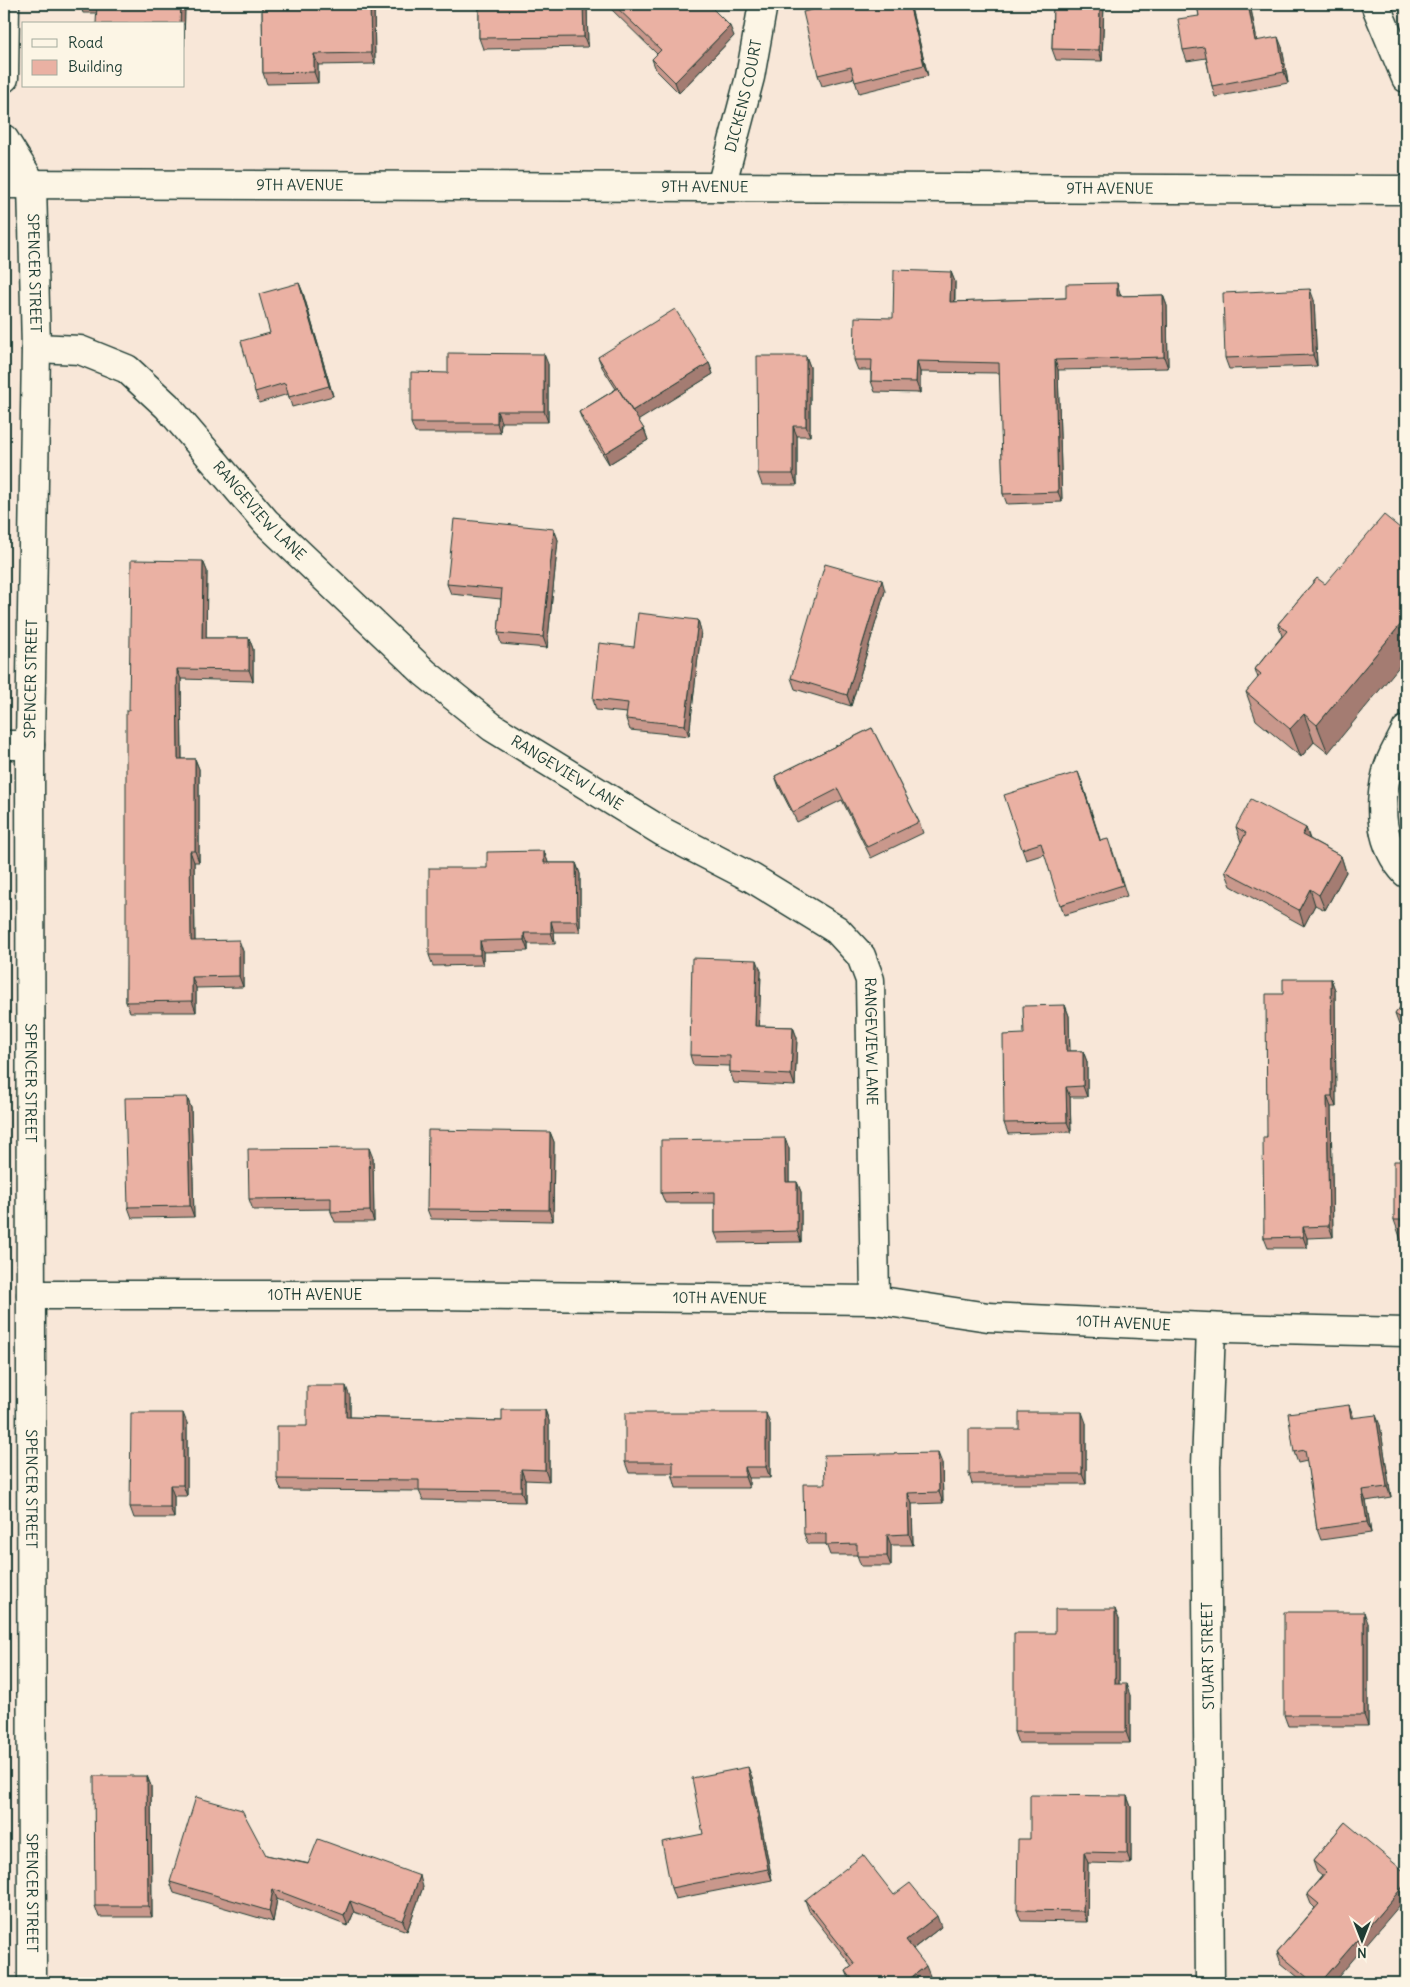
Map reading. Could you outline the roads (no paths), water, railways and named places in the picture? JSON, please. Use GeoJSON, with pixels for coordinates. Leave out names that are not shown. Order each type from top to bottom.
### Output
{"type":"FeatureCollection","features":[{"type":"Feature","properties":{"kind":"street"},"geometry":{"type":"LineString","coordinates":[[4,78],[5,4]]}},
{"type":"Feature","properties":{"kind":"street","name":"DICKENS COURT"},"geometry":{"type":"LineString","coordinates":[[721,187],[750,77],[763,4]]}},
{"type":"Feature","properties":{"kind":"street"},"geometry":{"type":"LineString","coordinates":[[1375,4],[1406,78]]}},
{"type":"Feature","properties":{"kind":"street"},"geometry":{"type":"LineString","coordinates":[[4,139],[32,184]]}},
{"type":"Feature","properties":{"kind":"street","name":"9TH AVENUE"},"geometry":{"type":"LineString","coordinates":[[4,184],[1406,190]]}},
{"type":"Feature","properties":{"kind":"street","name":"SPENCER STREET"},"geometry":{"type":"LineString","coordinates":[[32,184],[36,348],[17,745],[31,1294],[32,1983]]}},
{"type":"Feature","properties":{"kind":"street","name":"RANGEVIEW LANE"},"geometry":{"type":"LineString","coordinates":[[36,348],[80,350],[127,369],[167,406],[266,522],[425,672],[492,727],[663,832],[752,878],[837,930],[861,956],[870,980],[874,1300]]}},
{"type":"Feature","properties":{"kind":"street"},"geometry":{"type":"LineString","coordinates":[[1406,730],[1387,771],[1380,819],[1384,834],[1399,866],[1406,873]]}},
{"type":"Feature","properties":{"kind":"street","name":"10TH AVENUE"},"geometry":{"type":"LineString","coordinates":[[31,1294],[431,1294],[874,1300],[988,1317],[1211,1328],[1406,1332]]}},
{"type":"Feature","properties":{"kind":"street","name":"STUART STREET"},"geometry":{"type":"LineString","coordinates":[[1210,1983],[1206,1466],[1211,1328]]}}]}
